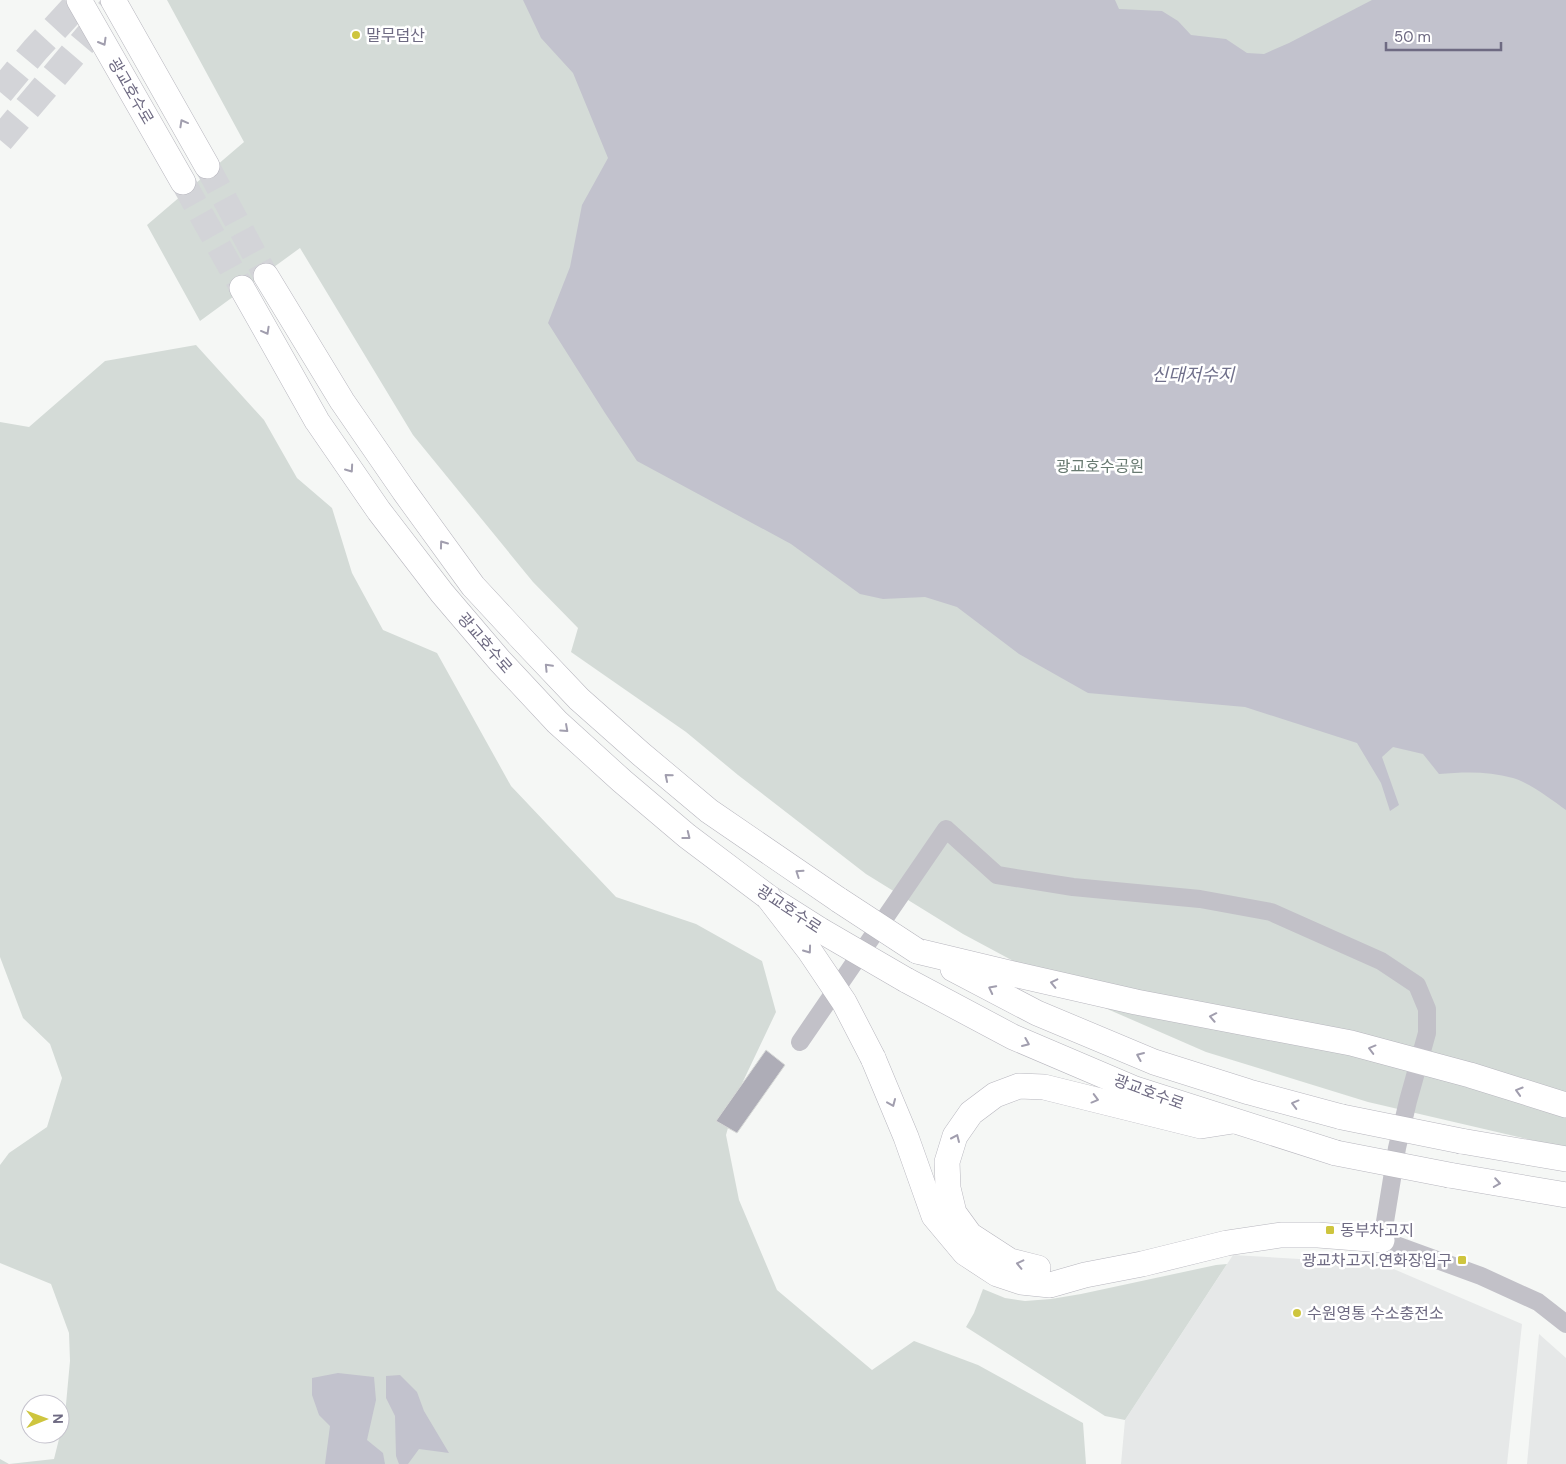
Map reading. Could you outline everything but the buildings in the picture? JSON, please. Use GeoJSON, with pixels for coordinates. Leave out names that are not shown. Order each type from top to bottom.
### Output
{"type":"FeatureCollection","features":[{"type":"Feature","properties":{"kind":"main road","name":"광교호수로"},"geometry":{"type":"LineString","coordinates":[[79,0],[183,182]]}},
{"type":"Feature","properties":{"kind":"main road","name":"광교호수로"},"geometry":{"type":"LineString","coordinates":[[113,0],[207,166]]}},
{"type":"Feature","properties":{"kind":"main road","name":"광교호수로"},"geometry":{"type":"LineString","coordinates":[[266,276],[342,401],[404,491],[474,586],[511,628],[579,699],[709,811],[839,900],[917,951],[1037,1013],[1154,1062],[1249,1092],[1342,1117],[1461,1141],[1566,1159]]}},
{"type":"Feature","properties":{"kind":"main road","name":"광교호수로"},"geometry":{"type":"LineString","coordinates":[[242,288],[322,429],[379,511],[442,593],[500,661],[557,722],[622,781],[687,836],[768,897],[906,980],[1022,1041],[1135,1089],[1336,1154],[1566,1194]]}},
{"type":"Feature","properties":{"kind":"main road"},"geometry":{"type":"LineString","coordinates":[[768,897],[844,1002],[873,1058],[906,1137],[934,1216],[965,1253],[997,1274],[1020,1282],[1050,1285],[1085,1275],[1142,1264],[1227,1243],[1281,1235],[1318,1235],[1382,1240]]}},
{"type":"Feature","properties":{"kind":"main road"},"geometry":{"type":"LineString","coordinates":[[917,951],[1136,1002],[1351,1043],[1419,1061],[1566,1105]]}},
{"type":"Feature","properties":{"kind":"main road"},"geometry":{"type":"LineString","coordinates":[[1085,1275],[1048,1270],[1010,1261],[970,1235],[954,1213],[948,1188],[947,1162],[955,1136],[971,1113],[995,1095],[1019,1086],[1044,1087],[1201,1126],[1233,1121]]}},
{"type":"Feature","properties":{"kind":"street"},"geometry":{"type":"LineString","coordinates":[[800,1042],[946,829],[997,875],[1073,886],[1200,899],[1271,912],[1380,961],[1416,985],[1427,1008],[1426,1033],[1397,1148],[1382,1240],[1481,1276],[1522,1294],[1538,1302],[1566,1324]]}},
{"type":"Feature","properties":{"kind":"shaded area"},"geometry":{"type":"Polygon","coordinates":[[[1233,1255],[1382,1264],[1522,1324],[1507,1464],[1121,1464],[1125,1420],[1233,1255]]]}},
{"type":"Feature","properties":{"kind":"shaded area"},"geometry":{"type":"Polygon","coordinates":[[[1539,1334],[1566,1358],[1566,1464],[1527,1464],[1539,1334]]]}},
{"type":"Feature","properties":{"kind":"green space","name":"광교호수공원"},"geometry":{"type":"Polygon","coordinates":[[[167,0],[1566,0],[1566,1148],[1368,1102],[1206,1052],[1082,998],[963,934],[866,874],[738,775],[686,732],[571,652],[578,628],[533,582],[413,435],[300,248],[200,321],[147,225],[244,142],[167,0]]]}},
{"type":"Feature","properties":{"kind":"green space"},"geometry":{"type":"Polygon","coordinates":[[[196,345],[264,420],[297,478],[332,508],[352,573],[383,630],[437,653],[511,786],[616,897],[696,924],[762,961],[776,1012],[738,1092],[726,1135],[739,1200],[777,1290],[872,1370],[914,1341],[978,1365],[1083,1423],[1086,1464],[9,1464],[54,1459],[58,1444],[70,1444],[70,1394],[67,1394],[70,1361],[69,1333],[51,1284],[0,1263],[0,1165],[9,1153],[47,1127],[62,1078],[50,1044],[23,1018],[0,957],[0,422],[29,427],[105,361],[196,345]]]}},
{"type":"Feature","properties":{"kind":"green space"},"geometry":{"type":"Polygon","coordinates":[[[1227,1264],[1125,1420],[1105,1416],[966,1327],[974,1313],[983,1289],[1005,1298],[1025,1301],[1051,1299],[1227,1264]]]}},
{"type":"Feature","properties":{"kind":"green space"},"geometry":{"type":"Polygon","coordinates":[[[0,1459],[9,1464],[0,1464],[0,1459]]]}},
{"type":"Feature","properties":{"kind":"water","name":"신대저수지"},"geometry":{"type":"Polygon","coordinates":[[[523,0],[1115,0],[1119,9],[1162,11],[1178,21],[1191,35],[1226,39],[1247,53],[1264,54],[1372,0],[1566,0],[1566,810],[1520,780],[1485,773],[1439,774],[1423,754],[1393,747],[1382,757],[1399,805],[1390,811],[1381,783],[1357,743],[1245,707],[1088,693],[1019,654],[957,607],[925,597],[883,599],[860,594],[791,544],[637,461],[548,323],[570,267],[582,205],[608,158],[573,73],[541,38],[523,0]]]}},
{"type":"Feature","properties":{"kind":"water"},"geometry":{"type":"Polygon","coordinates":[[[338,1373],[374,1377],[376,1400],[367,1440],[383,1453],[385,1464],[325,1464],[330,1426],[319,1415],[312,1395],[312,1378],[338,1373]]]}},
{"type":"Feature","properties":{"kind":"water"},"geometry":{"type":"Polygon","coordinates":[[[400,1375],[417,1392],[424,1411],[449,1453],[419,1449],[408,1464],[399,1464],[396,1456],[395,1416],[386,1398],[386,1376],[400,1375]]]}},
{"type":"Feature","properties":{"kind":"tunnel"},"geometry":{"type":"LineString","coordinates":[[0,92],[81,0]]}},
{"type":"Feature","properties":{"kind":"tunnel"},"geometry":{"type":"LineString","coordinates":[[0,140],[119,0]]}},
{"type":"Feature","properties":{"kind":"tunnel"},"geometry":{"type":"LineString","coordinates":[[207,166],[266,276]]}},
{"type":"Feature","properties":{"kind":"tunnel"},"geometry":{"type":"LineString","coordinates":[[183,182],[242,288]]}},
{"type":"Feature","properties":{"kind":"place","name":"말무덤산"},"geometry":{"type":"Point","coordinates":[356,35]}},
{"type":"Feature","properties":{"kind":"place","name":"동부차고지"},"geometry":{"type":"Point","coordinates":[1330,1230]}},
{"type":"Feature","properties":{"kind":"place","name":"광교차고지.연화장입구"},"geometry":{"type":"Point","coordinates":[1462,1260]}},
{"type":"Feature","properties":{"kind":"place","name":"수원영통 수소충전소"},"geometry":{"type":"Point","coordinates":[1297,1313]}}]}
